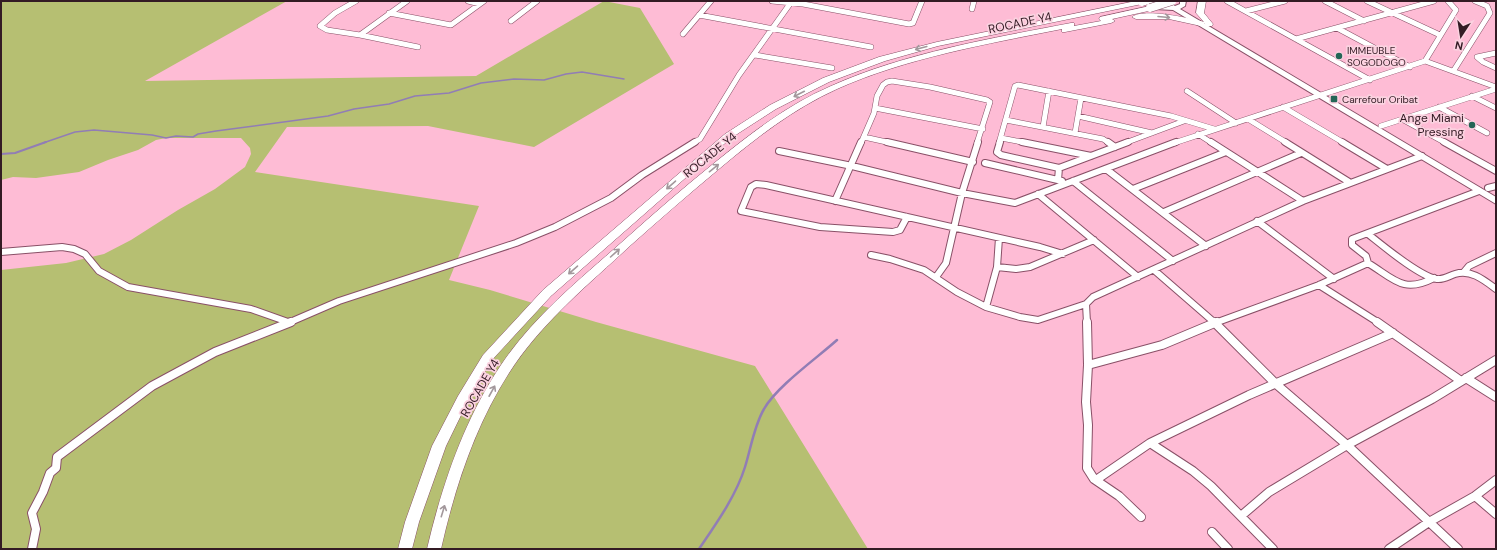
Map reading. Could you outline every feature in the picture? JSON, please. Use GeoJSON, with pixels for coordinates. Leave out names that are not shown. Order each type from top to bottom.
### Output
{"type":"FeatureCollection","features":[{"type":"Feature","properties":{"kind":"highway"},"geometry":{"type":"LineString","coordinates":[[1093,8],[1115,1]]}},
{"type":"Feature","properties":{"kind":"highway"},"geometry":{"type":"LineString","coordinates":[[937,44],[987,31],[1127,1]]}},
{"type":"Feature","properties":{"kind":"highway","name":"ROCADE Y4"},"geometry":{"type":"LineString","coordinates":[[405,549],[412,522],[439,446],[462,400],[487,358],[547,293],[728,136],[767,111],[826,80],[860,66],[937,44],[1144,1]]}},
{"type":"Feature","properties":{"kind":"highway"},"geometry":{"type":"LineString","coordinates":[[1202,1],[1200,13],[1205,24]]}},
{"type":"Feature","properties":{"kind":"highway"},"geometry":{"type":"LineString","coordinates":[[960,49],[1029,38],[1119,19],[1161,4]]}},
{"type":"Feature","properties":{"kind":"highway","name":"ROCADE Y4"},"geometry":{"type":"LineString","coordinates":[[434,549],[441,515],[468,437],[505,369],[534,332],[570,295],[680,196],[746,142],[787,113],[835,87],[889,67],[960,49],[1150,8],[1176,4]]}},
{"type":"Feature","properties":{"kind":"highway"},"geometry":{"type":"LineString","coordinates":[[1119,19],[1160,16],[1205,24]]}},
{"type":"Feature","properties":{"kind":"main road"},"geometry":{"type":"LineString","coordinates":[[1144,1],[1161,4],[1176,4],[1205,24],[1422,156],[1483,189],[1496,193]]}},
{"type":"Feature","properties":{"kind":"main road"},"geometry":{"type":"LineString","coordinates":[[1322,94],[1381,126],[1483,189],[1496,201]]}},
{"type":"Feature","properties":{"kind":"street"},"geometry":{"type":"LineString","coordinates":[[356,1],[335,13],[320,26],[327,30],[418,47]]}},
{"type":"Feature","properties":{"kind":"street"},"geometry":{"type":"LineString","coordinates":[[360,35],[407,1]]}},
{"type":"Feature","properties":{"kind":"street"},"geometry":{"type":"LineString","coordinates":[[468,1],[482,2]]}},
{"type":"Feature","properties":{"kind":"street"},"geometry":{"type":"LineString","coordinates":[[512,21],[537,1]]}},
{"type":"Feature","properties":{"kind":"street"},"geometry":{"type":"LineString","coordinates":[[682,34],[711,1]]}},
{"type":"Feature","properties":{"kind":"street"},"geometry":{"type":"LineString","coordinates":[[772,1],[792,2],[909,24],[913,23],[922,1]]}},
{"type":"Feature","properties":{"kind":"street"},"geometry":{"type":"LineString","coordinates":[[972,9],[974,1]]}},
{"type":"Feature","properties":{"kind":"street"},"geometry":{"type":"LineString","coordinates":[[1227,1],[1370,80]]}},
{"type":"Feature","properties":{"kind":"street"},"geometry":{"type":"LineString","coordinates":[[1246,11],[1285,1]]}},
{"type":"Feature","properties":{"kind":"street"},"geometry":{"type":"LineString","coordinates":[[1326,1],[1364,21]]}},
{"type":"Feature","properties":{"kind":"street"},"geometry":{"type":"LineString","coordinates":[[1367,1],[1440,35]]}},
{"type":"Feature","properties":{"kind":"street"},"geometry":{"type":"LineString","coordinates":[[1412,1],[1420,5]]}},
{"type":"Feature","properties":{"kind":"street"},"geometry":{"type":"LineString","coordinates":[[1296,39],[1434,1]]}},
{"type":"Feature","properties":{"kind":"street"},"geometry":{"type":"LineString","coordinates":[[779,151],[852,166],[962,193],[1015,202],[1198,134],[1370,80],[1424,61],[1456,10],[1448,1]]}},
{"type":"Feature","properties":{"kind":"street"},"geometry":{"type":"LineString","coordinates":[[1454,70],[1490,13],[1486,6],[1475,1]]}},
{"type":"Feature","properties":{"kind":"street"},"geometry":{"type":"LineString","coordinates":[[389,13],[451,25],[482,2]]}},
{"type":"Feature","properties":{"kind":"street"},"geometry":{"type":"LineString","coordinates":[[32,549],[36,529],[32,513],[44,492],[50,473],[56,468],[57,457],[152,386],[215,352],[280,327],[288,322],[339,301],[516,243],[555,227],[601,204],[642,175],[700,139],[739,75],[792,2]]}},
{"type":"Feature","properties":{"kind":"street"},"geometry":{"type":"LineString","coordinates":[[699,15],[871,47]]}},
{"type":"Feature","properties":{"kind":"street"},"geometry":{"type":"LineString","coordinates":[[1337,28],[1410,67]]}},
{"type":"Feature","properties":{"kind":"street"},"geometry":{"type":"LineString","coordinates":[[1496,53],[1477,57],[1482,62],[1496,68]]}},
{"type":"Feature","properties":{"kind":"street"},"geometry":{"type":"LineString","coordinates":[[755,55],[832,68]]}},
{"type":"Feature","properties":{"kind":"street"},"geometry":{"type":"LineString","coordinates":[[1424,61],[1454,70],[1496,88]]}},
{"type":"Feature","properties":{"kind":"street"},"geometry":{"type":"LineString","coordinates":[[835,201],[864,137],[875,108],[877,96],[883,85],[887,82],[892,81],[930,87],[977,97],[990,102],[973,162],[962,193],[946,263],[936,277]]}},
{"type":"Feature","properties":{"kind":"street"},"geometry":{"type":"LineString","coordinates":[[1184,121],[1059,168],[1001,155],[997,152],[1015,86],[1018,85],[1171,116],[1214,129]]}},
{"type":"Feature","properties":{"kind":"street"},"geometry":{"type":"LineString","coordinates":[[1381,126],[1496,88]]}},
{"type":"Feature","properties":{"kind":"street"},"geometry":{"type":"LineString","coordinates":[[1043,127],[1049,91]]}},
{"type":"Feature","properties":{"kind":"street"},"geometry":{"type":"LineString","coordinates":[[1187,91],[1236,123]]}},
{"type":"Feature","properties":{"kind":"street"},"geometry":{"type":"LineString","coordinates":[[1472,96],[1496,108]]}},
{"type":"Feature","properties":{"kind":"street"},"geometry":{"type":"LineString","coordinates":[[1075,134],[1081,98]]}},
{"type":"Feature","properties":{"kind":"street"},"geometry":{"type":"LineString","coordinates":[[1439,106],[1487,133]]}},
{"type":"Feature","properties":{"kind":"street"},"geometry":{"type":"LineString","coordinates":[[1283,107],[1387,169]]}},
{"type":"Feature","properties":{"kind":"street"},"geometry":{"type":"LineString","coordinates":[[875,108],[983,129]]}},
{"type":"Feature","properties":{"kind":"street"},"geometry":{"type":"LineString","coordinates":[[1078,116],[1152,133]]}},
{"type":"Feature","properties":{"kind":"street"},"geometry":{"type":"LineString","coordinates":[[1248,119],[1349,182]]}},
{"type":"Feature","properties":{"kind":"street"},"geometry":{"type":"LineString","coordinates":[[1402,119],[1496,171]]}},
{"type":"Feature","properties":{"kind":"street"},"geometry":{"type":"LineString","coordinates":[[1006,120],[1103,139],[1115,147]]}},
{"type":"Feature","properties":{"kind":"street"},"geometry":{"type":"LineString","coordinates":[[1198,134],[1303,201]]}},
{"type":"Feature","properties":{"kind":"street"},"geometry":{"type":"LineString","coordinates":[[864,137],[973,162]]}},
{"type":"Feature","properties":{"kind":"street"},"geometry":{"type":"LineString","coordinates":[[1001,138],[1091,156]]}},
{"type":"Feature","properties":{"kind":"street"},"geometry":{"type":"LineString","coordinates":[[1134,189],[1226,152]]}},
{"type":"Feature","properties":{"kind":"street"},"geometry":{"type":"LineString","coordinates":[[1164,212],[1302,153]]}},
{"type":"Feature","properties":{"kind":"street"},"geometry":{"type":"LineString","coordinates":[[872,255],[924,270],[957,292],[986,307],[1020,317],[1038,320],[1086,304],[1092,297],[1303,201],[1349,182],[1422,156]]}},
{"type":"Feature","properties":{"kind":"street"},"geometry":{"type":"LineString","coordinates":[[985,163],[1070,182],[1172,261]]}},
{"type":"Feature","properties":{"kind":"street"},"geometry":{"type":"LineString","coordinates":[[1058,180],[1059,168]]}},
{"type":"Feature","properties":{"kind":"street"},"geometry":{"type":"LineString","coordinates":[[1106,168],[1206,246]]}},
{"type":"Feature","properties":{"kind":"street"},"geometry":{"type":"LineString","coordinates":[[907,217],[900,230],[892,232],[820,227],[740,211],[750,187],[756,184],[1040,246],[1063,254]]}},
{"type":"Feature","properties":{"kind":"street"},"geometry":{"type":"LineString","coordinates":[[1496,186],[1483,189],[1368,234],[1354,238],[1352,241],[1352,245],[1366,256],[1368,263],[1404,285],[1410,287],[1417,286],[1434,278],[1444,278],[1464,272],[1469,266],[1496,253]]}},
{"type":"Feature","properties":{"kind":"street"},"geometry":{"type":"LineString","coordinates":[[1038,194],[1138,277]]}},
{"type":"Feature","properties":{"kind":"street"},"geometry":{"type":"LineString","coordinates":[[1257,221],[1334,278]]}},
{"type":"Feature","properties":{"kind":"street"},"geometry":{"type":"LineString","coordinates":[[1368,234],[1393,253],[1434,278]]}},
{"type":"Feature","properties":{"kind":"street"},"geometry":{"type":"LineString","coordinates":[[986,307],[997,267],[999,238]]}},
{"type":"Feature","properties":{"kind":"street"},"geometry":{"type":"LineString","coordinates":[[997,267],[1012,270],[1022,269],[1063,254],[1094,240]]}},
{"type":"Feature","properties":{"kind":"street"},"geometry":{"type":"LineString","coordinates":[[1,252],[62,247],[74,249],[85,254],[98,271],[128,287],[251,309],[288,322]]}},
{"type":"Feature","properties":{"kind":"street"},"geometry":{"type":"LineString","coordinates":[[1088,365],[1162,345],[1214,323],[1319,285],[1368,263]]}},
{"type":"Feature","properties":{"kind":"street"},"geometry":{"type":"LineString","coordinates":[[1154,270],[1214,323],[1276,384],[1347,445],[1458,549]]}},
{"type":"Feature","properties":{"kind":"street"},"geometry":{"type":"LineString","coordinates":[[1464,272],[1473,275],[1496,289]]}},
{"type":"Feature","properties":{"kind":"street"},"geometry":{"type":"LineString","coordinates":[[1319,285],[1464,379],[1496,398]]}},
{"type":"Feature","properties":{"kind":"street"},"geometry":{"type":"LineString","coordinates":[[1086,304],[1088,365],[1086,402],[1088,425],[1087,468],[1096,480],[1119,496],[1141,517]]}},
{"type":"Feature","properties":{"kind":"street"},"geometry":{"type":"LineString","coordinates":[[1096,480],[1150,443],[1249,395],[1393,333]]}},
{"type":"Feature","properties":{"kind":"street"},"geometry":{"type":"LineString","coordinates":[[1241,516],[1269,492],[1347,445],[1432,399],[1496,360]]}},
{"type":"Feature","properties":{"kind":"street"},"geometry":{"type":"LineString","coordinates":[[1150,443],[1193,471],[1211,486],[1273,549]]}},
{"type":"Feature","properties":{"kind":"street"},"geometry":{"type":"LineString","coordinates":[[1389,549],[1429,522],[1475,496],[1496,480]]}},
{"type":"Feature","properties":{"kind":"street"},"geometry":{"type":"LineString","coordinates":[[1475,496],[1496,514]]}},
{"type":"Feature","properties":{"kind":"street"},"geometry":{"type":"LineString","coordinates":[[1212,532],[1228,549]]}},
{"type":"Feature","properties":{"kind":"green space"},"geometry":{"type":"Polygon","coordinates":[[[1,1],[287,1],[145,81],[476,76],[604,1],[640,8],[674,64],[534,147],[428,126],[287,127],[255,172],[479,206],[449,280],[490,290],[596,322],[755,366],[868,549],[1,549],[1,270],[66,263],[104,254],[131,240],[178,210],[215,189],[245,167],[251,154],[250,148],[241,138],[166,138],[156,140],[138,150],[79,172],[36,178],[13,177],[1,180],[1,1]]]}},
{"type":"Feature","properties":{"kind":"waterway"},"geometry":{"type":"LineString","coordinates":[[43,143],[75,132],[94,130],[152,135],[166,138],[176,136],[193,137],[198,134],[216,131],[328,116],[354,109],[389,104],[415,96],[449,93],[481,83],[514,79],[544,80],[566,74],[582,72],[624,79]]}},
{"type":"Feature","properties":{"kind":"waterway"},"geometry":{"type":"LineString","coordinates":[[1,154],[15,153],[46,142]]}},
{"type":"Feature","properties":{"kind":"waterway"},"geometry":{"type":"LineString","coordinates":[[699,549],[725,510],[736,489],[745,467],[753,437],[764,409],[770,400],[787,382],[837,340]]}},
{"type":"Feature","properties":{"kind":"place","name":"IMMEUBLE SOGODOGO"},"geometry":{"type":"Point","coordinates":[1339,56]}},
{"type":"Feature","properties":{"kind":"place","name":"Carrefour Oribat"},"geometry":{"type":"Point","coordinates":[1334,99]}},
{"type":"Feature","properties":{"kind":"place","name":"Ange Miami Pressing"},"geometry":{"type":"Point","coordinates":[1472,125]}}]}
